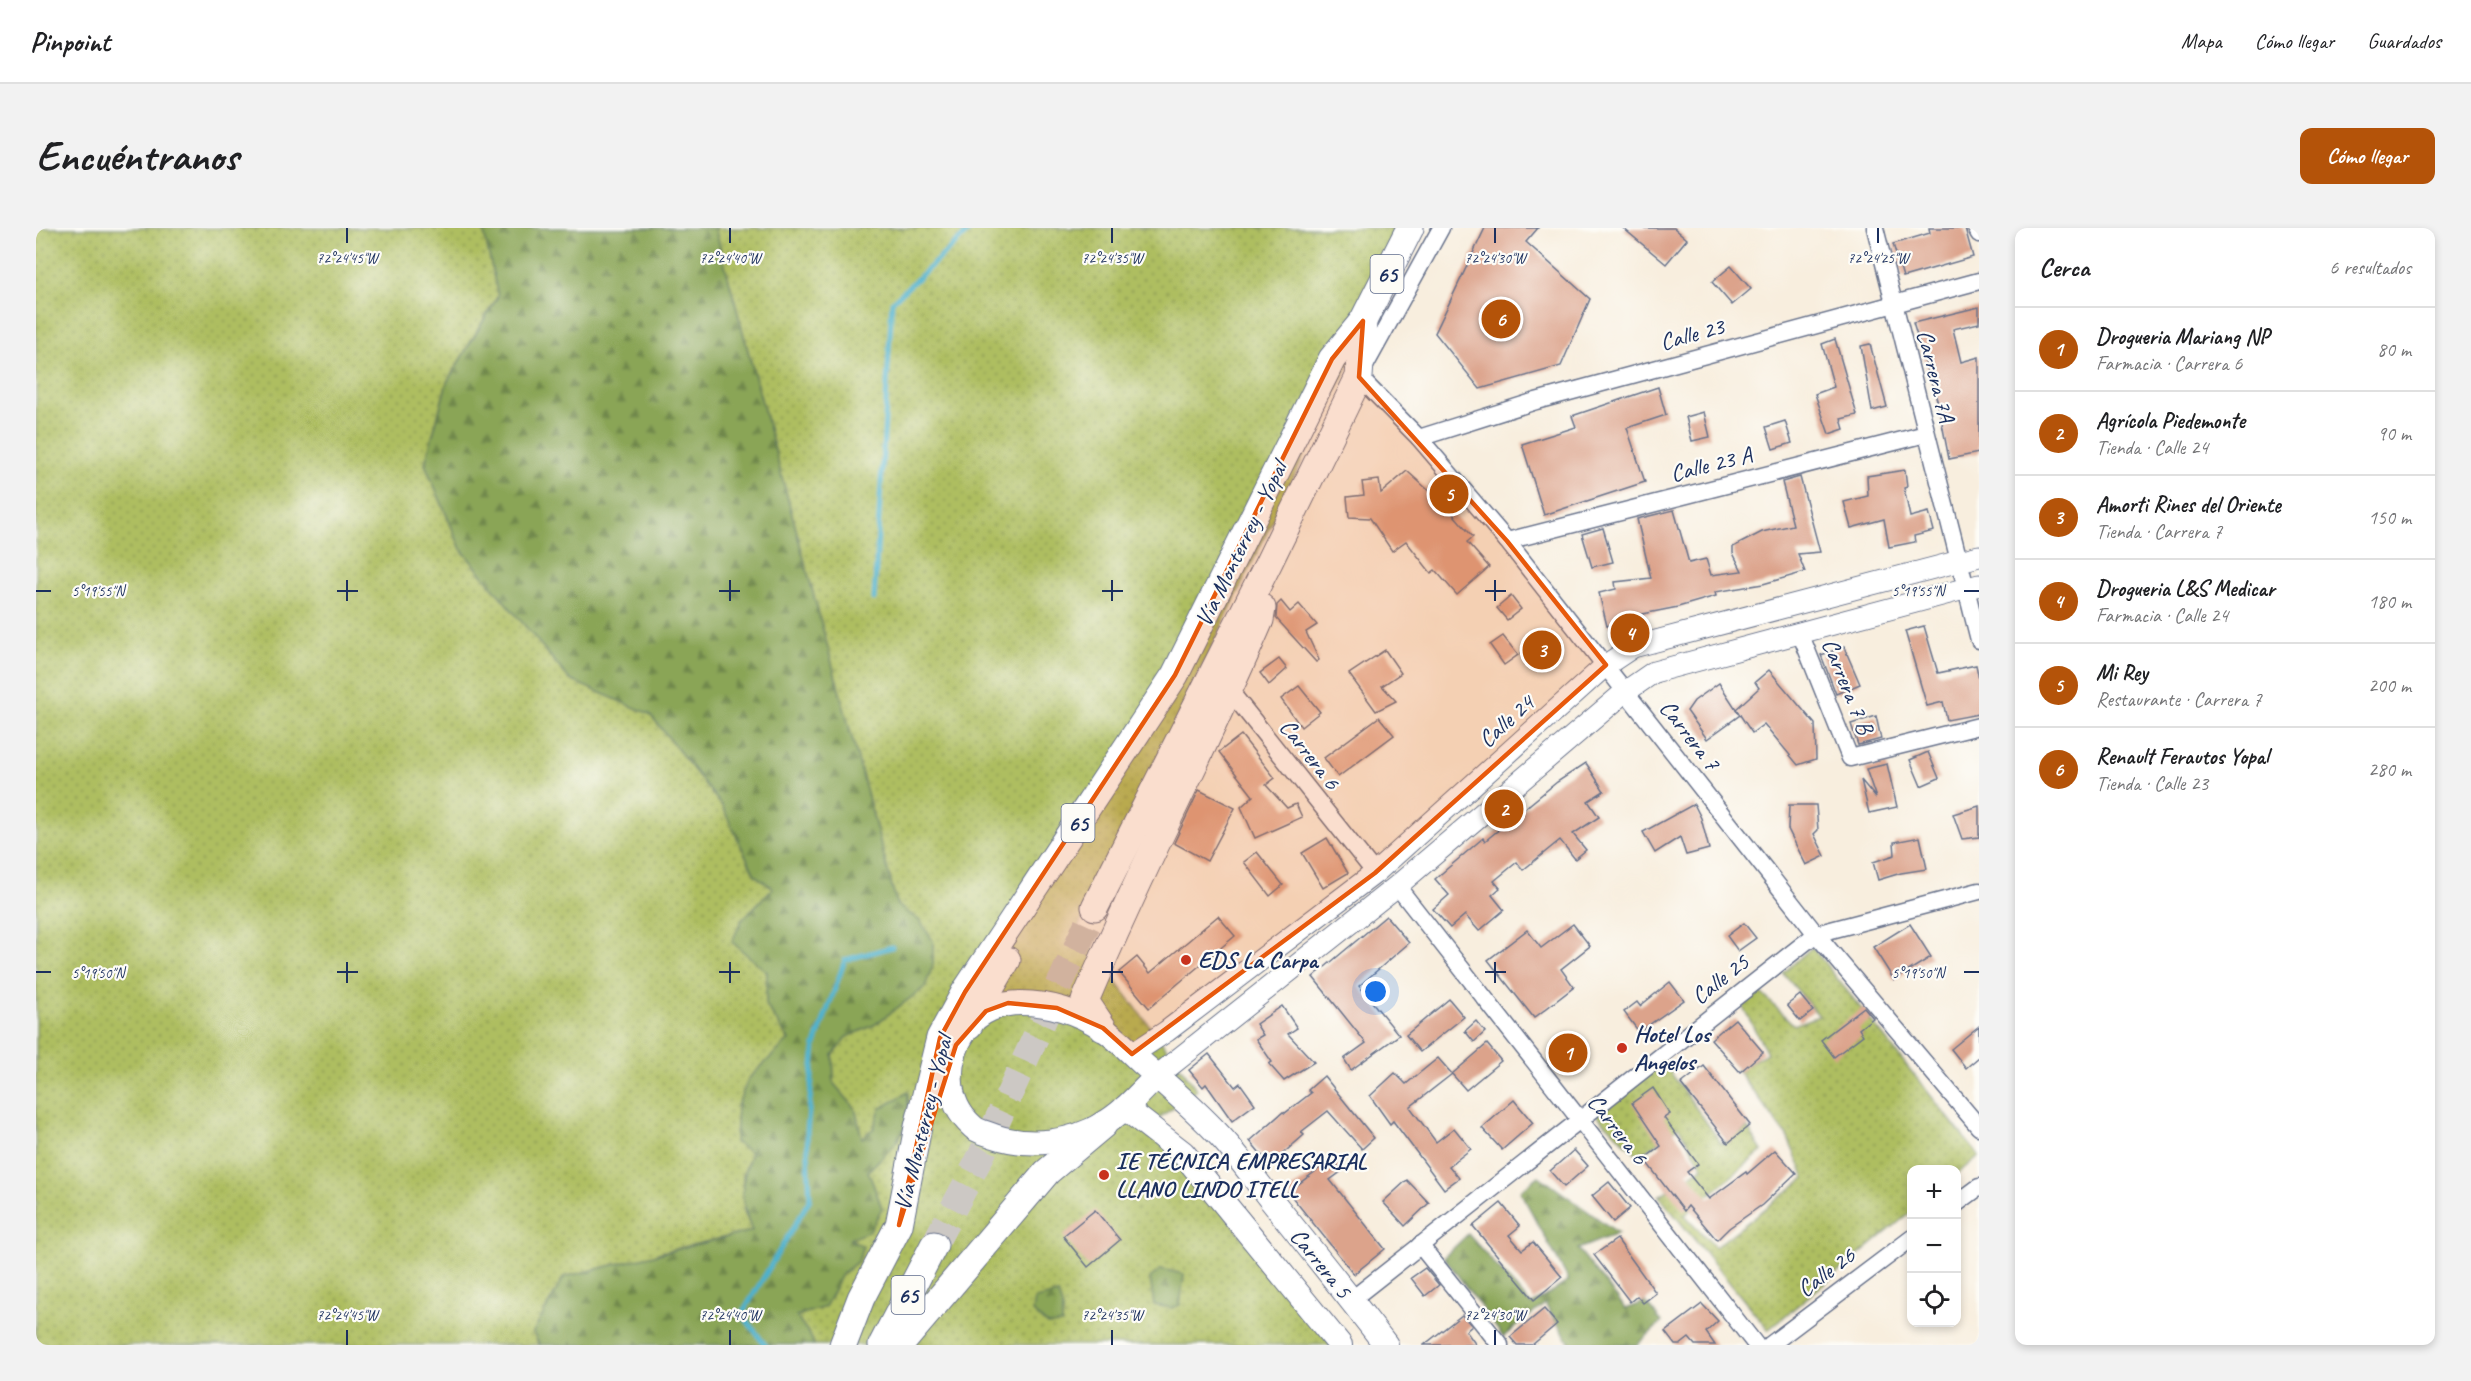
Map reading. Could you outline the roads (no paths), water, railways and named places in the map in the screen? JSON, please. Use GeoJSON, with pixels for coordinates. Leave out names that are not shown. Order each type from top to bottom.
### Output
{"type":"FeatureCollection","features":[{"type":"Feature","properties":{"kind":"main road","name":"65"},"geometry":{"type":"LineString","coordinates":[[1363,321],[1410,228]]}},
{"type":"Feature","properties":{"kind":"main road","name":"Vía Monterrey - Yopal"},"geometry":{"type":"LineString","coordinates":[[1095,907],[1269,562],[1359,377],[1363,321]]}},
{"type":"Feature","properties":{"kind":"main road","name":"Vía Monterrey - Yopal"},"geometry":{"type":"LineString","coordinates":[[843,1345],[861,1298],[899,1225],[918,1127],[940,1038],[965,992],[1175,675],[1332,359],[1363,321]]}},
{"type":"Feature","properties":{"kind":"main road"},"geometry":{"type":"LineString","coordinates":[[1102,1028],[1085,1000],[1119,919],[1230,691],[1260,620],[1269,562]]}},
{"type":"Feature","properties":{"kind":"main road"},"geometry":{"type":"LineString","coordinates":[[899,1225],[956,1045],[1175,675]]}},
{"type":"Feature","properties":{"kind":"main road"},"geometry":{"type":"LineString","coordinates":[[900,1345],[1047,1172],[1125,1108],[1157,1076],[1102,1028],[1065,1010],[1033,1003],[1008,1003],[986,1011],[969,1025]]}},
{"type":"Feature","properties":{"kind":"main road"},"geometry":{"type":"LineString","coordinates":[[950,1067],[951,1090],[960,1111],[974,1128],[1006,1140],[1039,1143],[1072,1138],[1103,1125]]}},
{"type":"Feature","properties":{"kind":"main road","name":"Carrera 5"},"geometry":{"type":"LineString","coordinates":[[1157,1076],[1220,1136],[1386,1345]]}},
{"type":"Feature","properties":{"kind":"main road","name":"Carrera 5"},"geometry":{"type":"LineString","coordinates":[[1125,1108],[1183,1153],[1340,1345]]}},
{"type":"Feature","properties":{"kind":"main road","name":"65"},"geometry":{"type":"LineString","coordinates":[[882,1345],[934,1245]]}},
{"type":"Feature","properties":{"kind":"street"},"geometry":{"type":"LineString","coordinates":[[1359,377],[1441,228]]}},
{"type":"Feature","properties":{"kind":"street","name":"Carrera 7A"},"geometry":{"type":"LineString","coordinates":[[1875,228],[1926,434],[1969,559],[1979,640]]}},
{"type":"Feature","properties":{"kind":"street"},"geometry":{"type":"LineString","coordinates":[[1976,228],[1979,234]]}},
{"type":"Feature","properties":{"kind":"street","name":"Calle 23"},"geometry":{"type":"LineString","coordinates":[[1419,438],[1536,401],[1979,281]]}},
{"type":"Feature","properties":{"kind":"street","name":"Carrera 7"},"geometry":{"type":"LineString","coordinates":[[1359,377],[1419,438],[1507,541],[1816,934],[1979,1127]]}},
{"type":"Feature","properties":{"kind":"street","name":"Calle 23 A"},"geometry":{"type":"LineString","coordinates":[[1507,541],[1926,434]]}},
{"type":"Feature","properties":{"kind":"street","name":"Calle 24"},"geometry":{"type":"LineString","coordinates":[[1132,1054],[1167,1031],[1375,873],[1606,666],[1633,647],[1969,559]]}},
{"type":"Feature","properties":{"kind":"street"},"geometry":{"type":"LineString","coordinates":[[1157,1076],[1396,886],[1625,692],[1654,672],[1972,587]]}},
{"type":"Feature","properties":{"kind":"street","name":"Carrera 7 B"},"geometry":{"type":"LineString","coordinates":[[1800,633],[1850,758],[1979,726]]}},
{"type":"Feature","properties":{"kind":"street","name":"Carrera 6"},"geometry":{"type":"LineString","coordinates":[[1230,691],[1375,873]]}},
{"type":"Feature","properties":{"kind":"street","name":"Carrera 6"},"geometry":{"type":"LineString","coordinates":[[1396,886],[1756,1345]]}},
{"type":"Feature","properties":{"kind":"street","name":"Calle 25"},"geometry":{"type":"LineString","coordinates":[[1351,1300],[1816,934],[1979,891]]}},
{"type":"Feature","properties":{"kind":"street"},"geometry":{"type":"LineString","coordinates":[[1961,1200],[1979,1187]]}},
{"type":"Feature","properties":{"kind":"street","name":"Calle 26"},"geometry":{"type":"LineString","coordinates":[[1770,1345],[1907,1241]]}},
{"type":"Feature","properties":{"kind":"street"},"geometry":{"type":"LineString","coordinates":[[1420,1245],[1500,1345]]}},
{"type":"Feature","properties":{"kind":"waterway"},"geometry":{"type":"LineString","coordinates":[[874,599],[892,302],[972,228]]}},
{"type":"Feature","properties":{"kind":"waterway"},"geometry":{"type":"LineString","coordinates":[[765,1345],[742,1314],[810,1199],[807,1132],[815,1045],[845,960],[892,947]]}},
{"type":"Feature","properties":{"kind":"tunnel"},"geometry":{"type":"LineString","coordinates":[[934,1245],[982,1154],[1095,907]]}},
{"type":"Feature","properties":{"kind":"place","name":"Renault Ferautos Yopal"},"geometry":{"type":"Point","coordinates":[1501,319]}},
{"type":"Feature","properties":{"kind":"place","name":"Mi Rey"},"geometry":{"type":"Point","coordinates":[1449,494]}},
{"type":"Feature","properties":{"kind":"place","name":"Drogueria L&S Medicar"},"geometry":{"type":"Point","coordinates":[1630,633]}},
{"type":"Feature","properties":{"kind":"place","name":"Amorti Rines del Oriente"},"geometry":{"type":"Point","coordinates":[1542,650]}},
{"type":"Feature","properties":{"kind":"place","name":"Agrícola Piedemonte"},"geometry":{"type":"Point","coordinates":[1504,809]}},
{"type":"Feature","properties":{"kind":"place","name":"EDS La Carpa"},"geometry":{"type":"Point","coordinates":[1186,960]}},
{"type":"Feature","properties":{"kind":"place","name":"Hotel Los Angelos"},"geometry":{"type":"Point","coordinates":[1622,1048]}},
{"type":"Feature","properties":{"kind":"place","name":"Drogueria Mariang NP"},"geometry":{"type":"Point","coordinates":[1568,1053]}},
{"type":"Feature","properties":{"kind":"place","name":"IE TÉCNICA EMPRESARIAL LLANO LINDO ITELL"},"geometry":{"type":"Point","coordinates":[1104,1175]}}]}
